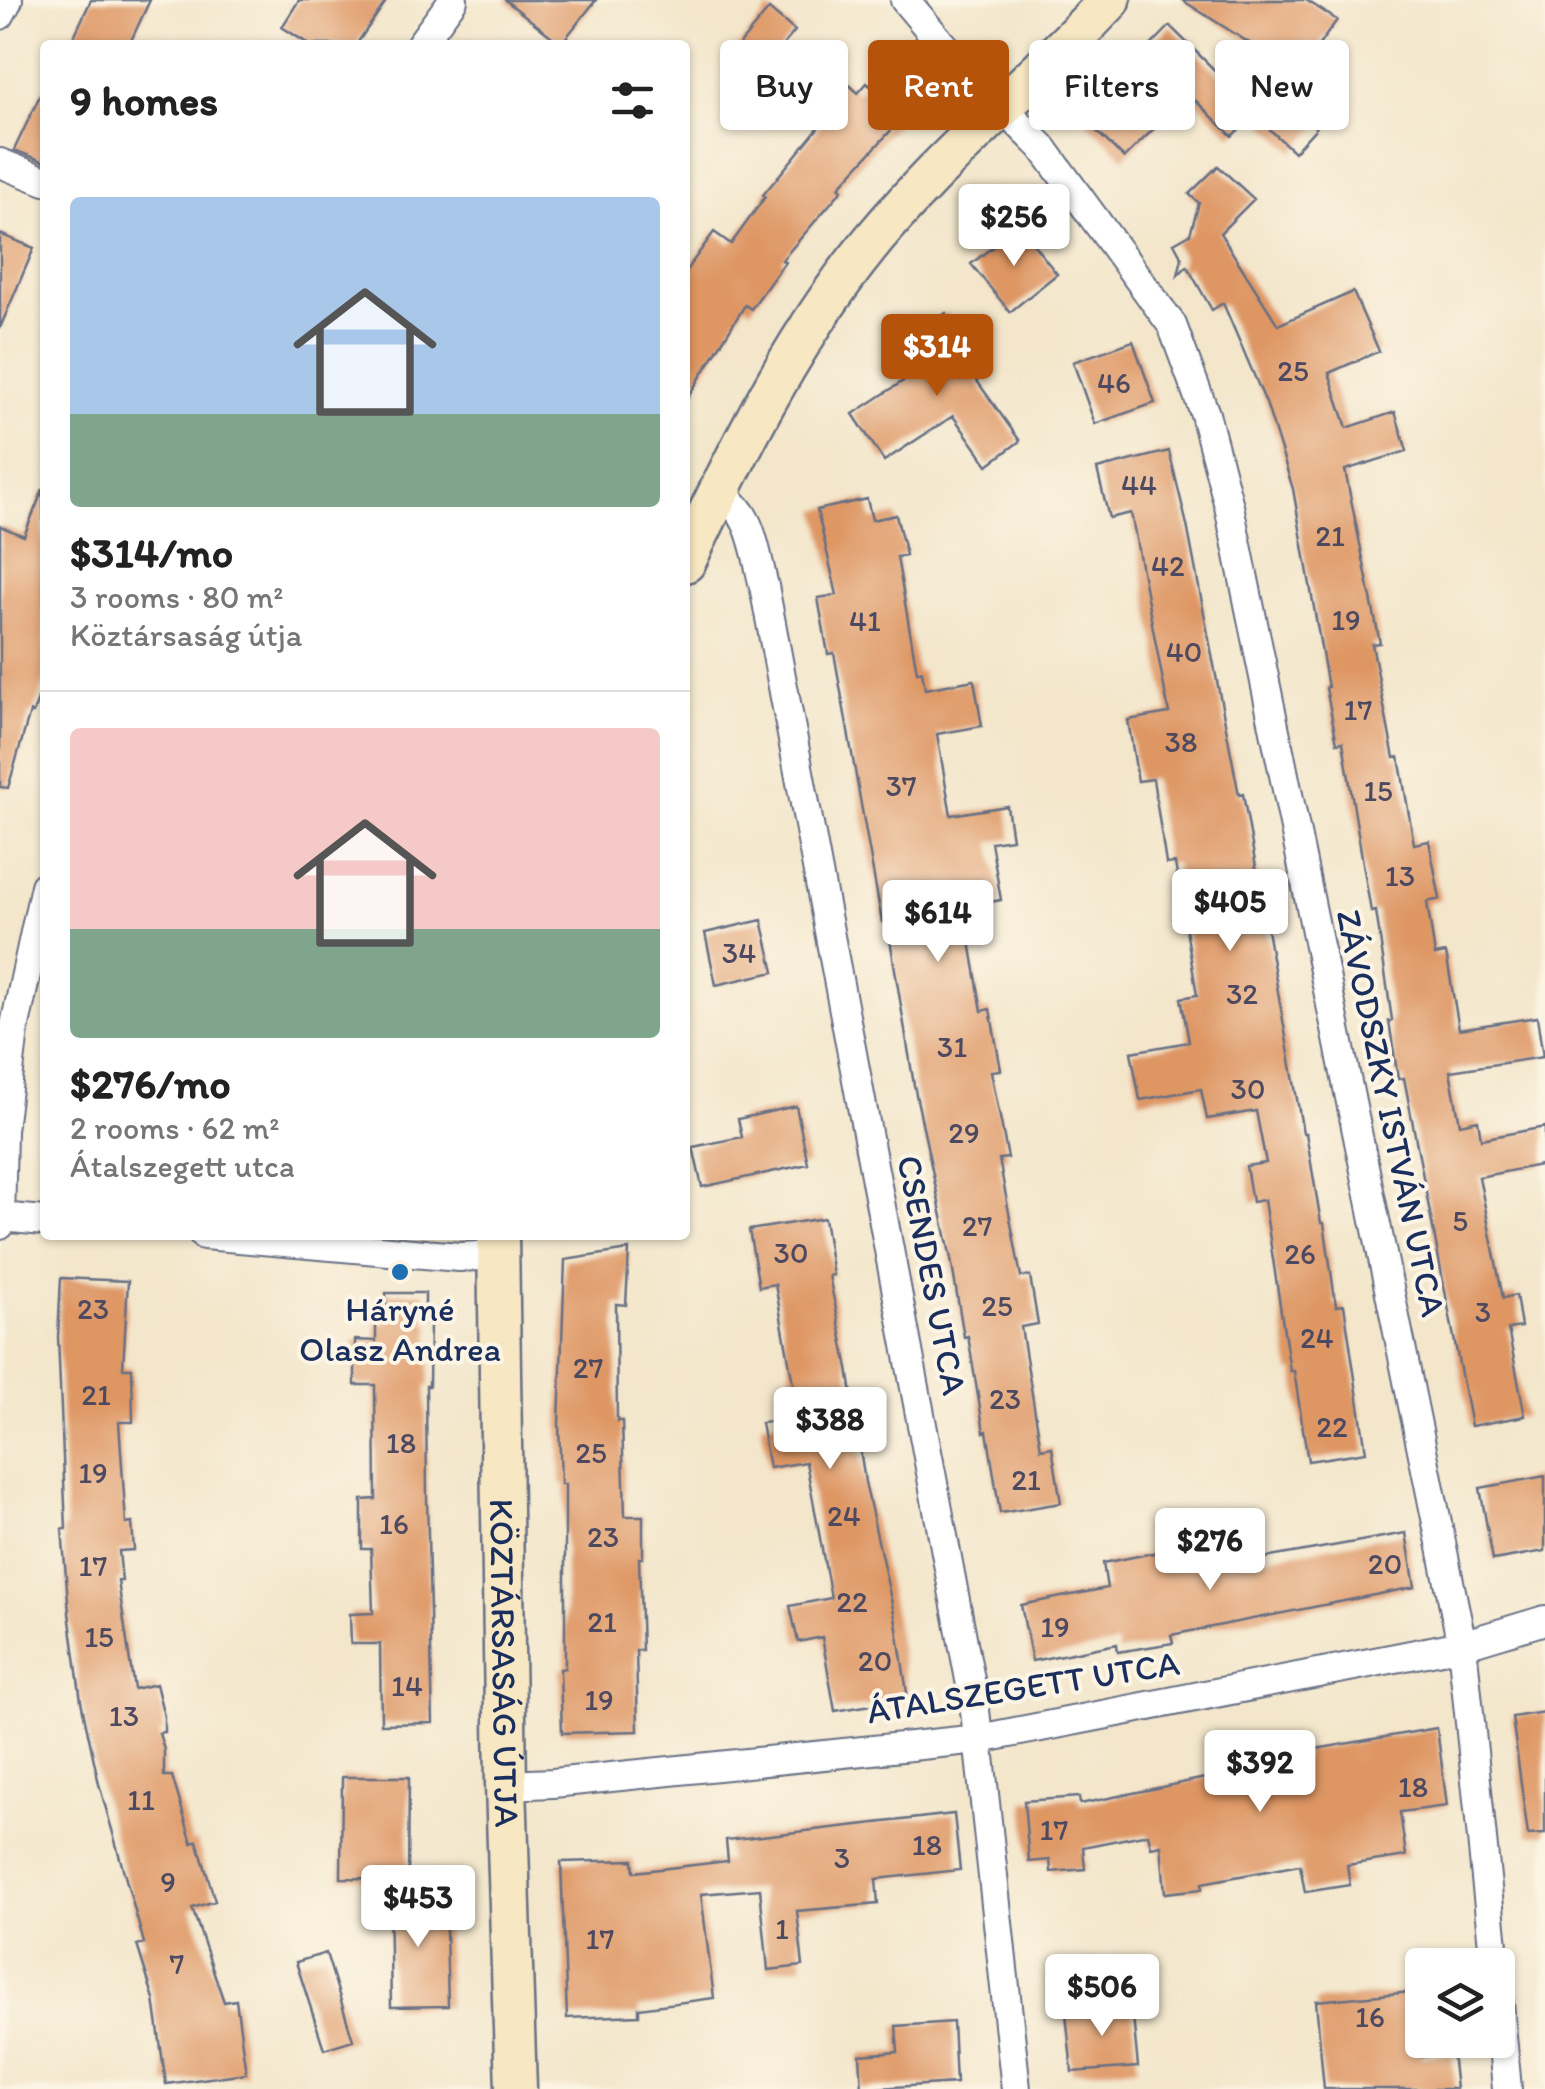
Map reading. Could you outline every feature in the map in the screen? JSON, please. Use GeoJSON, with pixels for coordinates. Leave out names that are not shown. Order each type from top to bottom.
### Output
{"type":"FeatureCollection","features":[{"type":"Feature","properties":{"kind":"street"},"geometry":{"type":"LineString","coordinates":[[0,15],[8,0]]}},
{"type":"Feature","properties":{"kind":"street"},"geometry":{"type":"LineString","coordinates":[[424,40],[453,0]]}},
{"type":"Feature","properties":{"kind":"street","name":"ZÁVODSZKY ISTVÁN UTCA"},"geometry":{"type":"LineString","coordinates":[[905,0],[938,40]]}},
{"type":"Feature","properties":{"kind":"street"},"geometry":{"type":"LineString","coordinates":[[1009,96],[1110,0]]}},
{"type":"Feature","properties":{"kind":"street","name":"ZÁVODSZKY ISTVÁN UTCA"},"geometry":{"type":"LineString","coordinates":[[1009,114],[1042,148],[1164,312],[1187,358],[1206,414],[1462,1646],[1492,1948]]}},
{"type":"Feature","properties":{"kind":"street"},"geometry":{"type":"LineString","coordinates":[[690,546],[703,505],[805,334],[855,263],[976,130]]}},
{"type":"Feature","properties":{"kind":"street"},"geometry":{"type":"LineString","coordinates":[[0,162],[40,180]]}},
{"type":"Feature","properties":{"kind":"street","name":"CSENDES UTCA"},"geometry":{"type":"LineString","coordinates":[[703,505],[732,500],[743,514],[764,586],[979,1739],[1016,2089]]}},
{"type":"Feature","properties":{"kind":"street"},"geometry":{"type":"LineString","coordinates":[[40,909],[14,1030],[2,1130],[0,1221],[40,1221]]}},
{"type":"Feature","properties":{"kind":"street"},"geometry":{"type":"LineString","coordinates":[[262,1240],[459,1257],[498,1245]]}},
{"type":"Feature","properties":{"kind":"street","name":"KÖZTÁRSASÁG ÚTJA"},"geometry":{"type":"LineString","coordinates":[[498,1245],[506,1785],[516,2089]]}},
{"type":"Feature","properties":{"kind":"street","name":"ÁTALSZEGETT UTCA"},"geometry":{"type":"LineString","coordinates":[[506,1785],[553,1784],[979,1739],[1462,1646],[1545,1620]]}},
{"type":"Feature","properties":{"kind":"street"},"geometry":{"type":"LineString","coordinates":[[1505,2058],[1508,2089]]}},
{"type":"Feature","properties":{"kind":"building"},"geometry":{"type":"Polygon","coordinates":[[[91,0],[150,0],[131,40],[72,40],[91,0]]]}},
{"type":"Feature","properties":{"kind":"building"},"geometry":{"type":"Polygon","coordinates":[[[299,0],[387,0],[359,40],[302,40],[282,27],[299,0]]]}},
{"type":"Feature","properties":{"kind":"building"},"geometry":{"type":"Polygon","coordinates":[[[505,0],[596,0],[564,40],[556,40],[505,0]]]}},
{"type":"Feature","properties":{"kind":"building"},"geometry":{"type":"Polygon","coordinates":[[[1182,0],[1306,0],[1337,20],[1323,40],[1245,40],[1182,0]]]}},
{"type":"Feature","properties":{"kind":"building"},"geometry":{"type":"Polygon","coordinates":[[[769,9],[795,31],[788,40],[743,40],[769,9]]]}},
{"type":"Feature","properties":{"kind":"building"},"geometry":{"type":"Polygon","coordinates":[[[1170,26],[1184,40],[1156,40],[1170,26]]]}},
{"type":"Feature","properties":{"kind":"building"},"geometry":{"type":"Polygon","coordinates":[[[1195,51],[1215,70],[1215,119],[1196,101],[1195,51]]]}},
{"type":"Feature","properties":{"kind":"building"},"geometry":{"type":"Polygon","coordinates":[[[848,84],[858,93],[868,84],[868,130],[891,130],[839,187],[842,190],[782,260],[785,262],[751,309],[745,305],[690,394],[690,265],[714,232],[731,244],[763,195],[816,130],[848,130],[848,84]]]}},
{"type":"Feature","properties":{"kind":"building"},"geometry":{"type":"Polygon","coordinates":[[[40,95],[40,160],[14,150],[40,95]]]}},
{"type":"Feature","properties":{"kind":"building"},"geometry":{"type":"Polygon","coordinates":[[[1095,130],[1153,130],[1124,158],[1095,130]]]}},
{"type":"Feature","properties":{"kind":"building"},"geometry":{"type":"Polygon","coordinates":[[[1270,130],[1314,130],[1294,152],[1270,130]]]}},
{"type":"Feature","properties":{"kind":"building"},"geometry":{"type":"Polygon","coordinates":[[[1218,166],[1254,199],[1220,233],[1278,325],[1353,292],[1379,351],[1329,373],[1347,428],[1395,412],[1407,451],[1345,470],[1380,643],[1372,644],[1394,758],[1399,757],[1414,844],[1429,841],[1440,899],[1427,902],[1435,955],[1446,953],[1459,1029],[1537,1017],[1543,1057],[1450,1071],[1460,1124],[1478,1120],[1481,1139],[1545,1127],[1545,1164],[1479,1177],[1503,1298],[1516,1295],[1521,1327],[1508,1329],[1525,1416],[1471,1426],[1404,1078],[1398,1079],[1376,911],[1371,912],[1343,742],[1337,743],[1326,688],[1293,489],[1266,403],[1223,303],[1212,310],[1187,266],[1178,275],[1182,258],[1174,243],[1190,234],[1199,203],[1189,194],[1218,166]]]}},
{"type":"Feature","properties":{"kind":"building"},"geometry":{"type":"Polygon","coordinates":[[[1019,226],[1057,274],[1010,312],[971,264],[1019,226]]]}},
{"type":"Feature","properties":{"kind":"building"},"geometry":{"type":"Polygon","coordinates":[[[0,234],[34,248],[0,328],[0,234]]]}},
{"type":"Feature","properties":{"kind":"building"},"geometry":{"type":"Polygon","coordinates":[[[946,313],[975,352],[962,360],[1020,441],[988,465],[953,416],[884,461],[853,414],[920,370],[902,344],[946,313]]]}},
{"type":"Feature","properties":{"kind":"building"},"geometry":{"type":"Polygon","coordinates":[[[1133,341],[1155,403],[1095,424],[1073,362],[1133,341]]]}},
{"type":"Feature","properties":{"kind":"building"},"geometry":{"type":"Polygon","coordinates":[[[1169,451],[1239,795],[1243,794],[1303,1133],[1324,1223],[1336,1306],[1344,1305],[1366,1452],[1308,1461],[1264,1200],[1252,1202],[1246,1166],[1266,1163],[1256,1111],[1207,1119],[1201,1089],[1140,1100],[1131,1052],[1189,1042],[1181,998],[1197,995],[1175,863],[1166,864],[1153,779],[1138,781],[1128,720],[1169,713],[1131,513],[1109,518],[1097,469],[1169,451]]]}},
{"type":"Feature","properties":{"kind":"building"},"geometry":{"type":"Polygon","coordinates":[[[40,496],[40,694],[33,713],[30,712],[8,788],[0,787],[0,526],[24,536],[40,496]]]}},
{"type":"Feature","properties":{"kind":"building"},"geometry":{"type":"Polygon","coordinates":[[[867,499],[872,520],[896,515],[906,555],[897,557],[917,672],[922,671],[925,689],[974,680],[982,726],[937,734],[951,815],[1007,806],[1012,839],[991,842],[1001,900],[964,907],[982,1011],[990,1009],[1001,1070],[991,1071],[1008,1158],[999,1159],[1021,1277],[1030,1276],[1038,1324],[1021,1327],[1041,1449],[1052,1447],[1061,1503],[1000,1513],[968,1336],[964,1337],[914,1085],[887,921],[882,922],[834,653],[828,654],[818,598],[837,595],[817,510],[867,499]]]}},
{"type":"Feature","properties":{"kind":"building"},"geometry":{"type":"Polygon","coordinates":[[[762,920],[774,972],[716,985],[705,933],[762,920]]]}},
{"type":"Feature","properties":{"kind":"building"},"geometry":{"type":"Polygon","coordinates":[[[796,1106],[808,1164],[702,1187],[693,1147],[742,1137],[738,1119],[796,1106]]]}},
{"type":"Feature","properties":{"kind":"building"},"geometry":{"type":"Polygon","coordinates":[[[824,1218],[833,1275],[829,1276],[908,1699],[835,1711],[822,1637],[798,1642],[790,1606],[831,1598],[806,1462],[769,1468],[761,1423],[799,1417],[775,1284],[759,1287],[749,1230],[824,1218]]]}},
{"type":"Feature","properties":{"kind":"building"},"geometry":{"type":"Polygon","coordinates":[[[629,1250],[626,1305],[616,1304],[617,1421],[622,1421],[625,1516],[643,1516],[643,1558],[639,1558],[642,1650],[636,1650],[638,1731],[562,1733],[565,1484],[561,1484],[559,1423],[565,1260],[629,1250]]]}},
{"type":"Feature","properties":{"kind":"building"},"geometry":{"type":"Polygon","coordinates":[[[61,1278],[128,1281],[123,1368],[132,1368],[133,1422],[119,1422],[126,1524],[132,1523],[134,1550],[119,1551],[122,1581],[118,1581],[134,1689],[156,1684],[164,1716],[164,1732],[159,1733],[164,1750],[164,1776],[172,1776],[215,1901],[192,1908],[224,2002],[236,2000],[246,2073],[166,2084],[154,1999],[137,1945],[144,1943],[99,1784],[81,1701],[69,1613],[62,1529],[66,1529],[58,1337],[61,1278]]]}},
{"type":"Feature","properties":{"kind":"building"},"geometry":{"type":"Polygon","coordinates":[[[386,1293],[425,1293],[425,1323],[430,1323],[426,1386],[433,1723],[381,1724],[380,1644],[351,1644],[350,1614],[373,1613],[371,1549],[362,1549],[362,1500],[376,1499],[375,1385],[355,1385],[355,1340],[376,1341],[376,1323],[386,1323],[386,1293]]]}},
{"type":"Feature","properties":{"kind":"building"},"geometry":{"type":"Polygon","coordinates":[[[1545,1476],[1545,1551],[1493,1560],[1480,1488],[1545,1476]]]}},
{"type":"Feature","properties":{"kind":"building"},"geometry":{"type":"Polygon","coordinates":[[[1406,1533],[1415,1587],[1171,1635],[1173,1643],[1118,1652],[1117,1644],[1032,1661],[1021,1605],[1107,1588],[1103,1563],[1238,1536],[1242,1562],[1406,1533]]]}},
{"type":"Feature","properties":{"kind":"building"},"geometry":{"type":"Polygon","coordinates":[[[1545,1712],[1545,1834],[1528,1835],[1512,1717],[1545,1712]]]}},
{"type":"Feature","properties":{"kind":"building"},"geometry":{"type":"Polygon","coordinates":[[[1437,1728],[1447,1806],[1400,1812],[1406,1856],[1347,1865],[1350,1885],[1305,1892],[1300,1865],[1202,1883],[1202,1889],[1165,1893],[1161,1845],[1151,1847],[1148,1834],[1083,1847],[1085,1869],[1051,1872],[1050,1860],[1029,1862],[1024,1801],[1079,1797],[1080,1804],[1305,1757],[1304,1751],[1437,1728]]]}},
{"type":"Feature","properties":{"kind":"building"},"geometry":{"type":"Polygon","coordinates":[[[342,1777],[409,1777],[408,1879],[341,1878],[342,1777]]]}},
{"type":"Feature","properties":{"kind":"building"},"geometry":{"type":"Polygon","coordinates":[[[954,1814],[960,1870],[876,1879],[878,1904],[797,1911],[803,1966],[768,1970],[760,1889],[701,1894],[714,1998],[639,2008],[639,2015],[567,2018],[561,1862],[633,1860],[634,1872],[728,1861],[726,1840],[954,1814]]]}},
{"type":"Feature","properties":{"kind":"building"},"geometry":{"type":"Polygon","coordinates":[[[445,1893],[448,2006],[391,2007],[389,1895],[445,1893]]]}},
{"type":"Feature","properties":{"kind":"building"},"geometry":{"type":"Polygon","coordinates":[[[326,1953],[353,2040],[324,2049],[296,1962],[326,1953]]]}},
{"type":"Feature","properties":{"kind":"building"},"geometry":{"type":"Polygon","coordinates":[[[1405,1993],[1405,2058],[1453,2058],[1456,2089],[1324,2089],[1316,2001],[1405,1993]]]}},
{"type":"Feature","properties":{"kind":"building"},"geometry":{"type":"Polygon","coordinates":[[[1132,2006],[1138,2067],[1072,2072],[1066,2013],[1132,2006]]]}},
{"type":"Feature","properties":{"kind":"building"},"geometry":{"type":"Polygon","coordinates":[[[953,2022],[956,2083],[862,2089],[860,2055],[898,2052],[896,2026],[953,2022]]]}},
{"type":"Feature","properties":{"kind":"place","name":"Háryné Olasz Andrea"},"geometry":{"type":"Point","coordinates":[400,1272]}}]}
